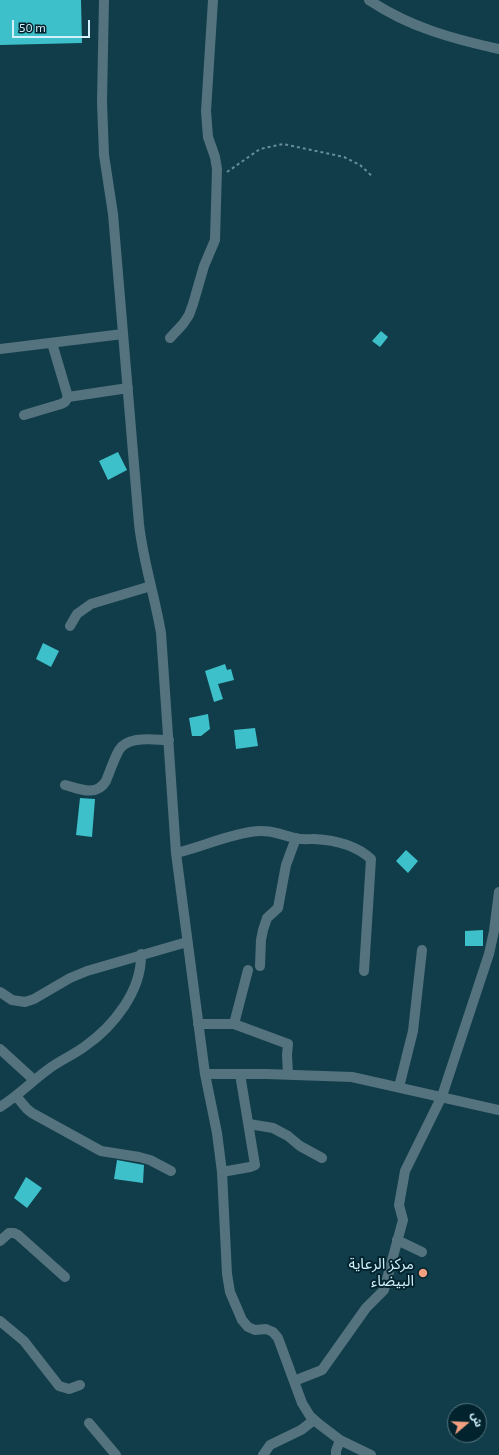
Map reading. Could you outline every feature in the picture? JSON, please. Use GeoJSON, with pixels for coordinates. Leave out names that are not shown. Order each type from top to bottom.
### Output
{"type":"FeatureCollection","features":[{"type":"Feature","properties":{"kind":"street"},"geometry":{"type":"LineString","coordinates":[[104,0],[104,155],[113,214],[139,524],[142,550],[161,633],[176,853],[205,1074],[217,1133],[222,1172],[227,1274],[230,1292],[242,1320],[248,1327],[255,1330],[266,1329],[273,1332],[278,1338],[302,1403],[314,1420],[340,1440],[371,1455]]}},
{"type":"Feature","properties":{"kind":"street"},"geometry":{"type":"LineString","coordinates":[[170,338],[189,315],[204,266],[215,240],[215,157],[208,137],[206,111],[213,0]]}},
{"type":"Feature","properties":{"kind":"street"},"geometry":{"type":"LineString","coordinates":[[369,0],[394,16],[416,26],[441,35],[499,50]]}},
{"type":"Feature","properties":{"kind":"street"},"geometry":{"type":"LineString","coordinates":[[0,349],[123,334]]}},
{"type":"Feature","properties":{"kind":"street"},"geometry":{"type":"LineString","coordinates":[[24,415],[61,404],[65,402],[68,397],[52,343]]}},
{"type":"Feature","properties":{"kind":"street"},"geometry":{"type":"LineString","coordinates":[[68,397],[128,388]]}},
{"type":"Feature","properties":{"kind":"street"},"geometry":{"type":"LineString","coordinates":[[70,626],[77,614],[91,604],[151,586]]}},
{"type":"Feature","properties":{"kind":"street"},"geometry":{"type":"LineString","coordinates":[[65,785],[93,792],[103,786],[119,749],[124,744],[138,740],[169,740]]}},
{"type":"Feature","properties":{"kind":"street"},"geometry":{"type":"LineString","coordinates":[[176,853],[230,836],[263,831],[275,832],[296,838],[315,839],[343,844],[364,853],[371,859],[364,971]]}},
{"type":"Feature","properties":{"kind":"street"},"geometry":{"type":"LineString","coordinates":[[260,966],[260,940],[267,918],[278,908],[286,865],[296,838]]}},
{"type":"Feature","properties":{"kind":"street"},"geometry":{"type":"LineString","coordinates":[[294,1382],[322,1370],[366,1308],[384,1290],[403,1220],[399,1205],[405,1171],[442,1096],[496,932],[499,892]]}},
{"type":"Feature","properties":{"kind":"street"},"geometry":{"type":"LineString","coordinates":[[0,992],[12,1000],[24,1002],[34,999],[78,974],[141,954],[187,942]]}},
{"type":"Feature","properties":{"kind":"street"},"geometry":{"type":"LineString","coordinates":[[399,1087],[413,1031],[422,950]]}},
{"type":"Feature","properties":{"kind":"street"},"geometry":{"type":"LineString","coordinates":[[0,1107],[57,1063],[84,1047],[102,1033],[114,1020],[135,984],[141,962],[141,954]]}},
{"type":"Feature","properties":{"kind":"street"},"geometry":{"type":"LineString","coordinates":[[234,1024],[248,970]]}},
{"type":"Feature","properties":{"kind":"street"},"geometry":{"type":"LineString","coordinates":[[198,1024],[234,1024],[288,1044],[288,1074]]}},
{"type":"Feature","properties":{"kind":"street"},"geometry":{"type":"LineString","coordinates":[[0,1048],[34,1080]]}},
{"type":"Feature","properties":{"kind":"street"},"geometry":{"type":"LineString","coordinates":[[205,1074],[288,1074],[352,1077],[499,1110]]}},
{"type":"Feature","properties":{"kind":"street"},"geometry":{"type":"LineString","coordinates":[[222,1172],[255,1165],[240,1074]]}},
{"type":"Feature","properties":{"kind":"street"},"geometry":{"type":"LineString","coordinates":[[16,1096],[32,1113],[100,1151],[144,1158],[171,1171]]}},
{"type":"Feature","properties":{"kind":"street"},"geometry":{"type":"LineString","coordinates":[[249,1124],[273,1128],[288,1136],[300,1146],[322,1158]]}},
{"type":"Feature","properties":{"kind":"street"},"geometry":{"type":"LineString","coordinates":[[0,1240],[9,1233],[18,1235],[65,1277]]}},
{"type":"Feature","properties":{"kind":"street"},"geometry":{"type":"LineString","coordinates":[[397,1240],[422,1252]]}},
{"type":"Feature","properties":{"kind":"street"},"geometry":{"type":"LineString","coordinates":[[0,1321],[24,1342],[59,1386],[69,1389],[80,1385]]}},
{"type":"Feature","properties":{"kind":"street"},"geometry":{"type":"LineString","coordinates":[[263,1455],[270,1445],[301,1430],[314,1420]]}},
{"type":"Feature","properties":{"kind":"street"},"geometry":{"type":"LineString","coordinates":[[89,1423],[116,1455]]}},
{"type":"Feature","properties":{"kind":"street"},"geometry":{"type":"LineString","coordinates":[[336,1455],[340,1440]]}},
{"type":"Feature","properties":{"kind":"path"},"geometry":{"type":"LineString","coordinates":[[216,180],[245,158],[260,149],[283,144],[344,157],[360,165],[373,177]]}},
{"type":"Feature","properties":{"kind":"building"},"geometry":{"type":"Polygon","coordinates":[[[0,0],[81,0],[82,43],[0,45],[0,0]]]}},
{"type":"Feature","properties":{"kind":"building"},"geometry":{"type":"Polygon","coordinates":[[[381,331],[388,337],[380,347],[372,341],[381,331]]]}},
{"type":"Feature","properties":{"kind":"building"},"geometry":{"type":"Polygon","coordinates":[[[118,452],[127,470],[108,480],[99,461],[118,452]]]}},
{"type":"Feature","properties":{"kind":"building"},"geometry":{"type":"Polygon","coordinates":[[[43,643],[59,651],[51,667],[36,659],[43,643]]]}},
{"type":"Feature","properties":{"kind":"building"},"geometry":{"type":"Polygon","coordinates":[[[225,664],[227,670],[231,669],[234,680],[218,684],[223,699],[214,702],[205,671],[225,664]]]}},
{"type":"Feature","properties":{"kind":"building"},"geometry":{"type":"Polygon","coordinates":[[[208,714],[210,729],[201,736],[192,736],[189,718],[208,714]]]}},
{"type":"Feature","properties":{"kind":"building"},"geometry":{"type":"Polygon","coordinates":[[[255,728],[258,746],[236,749],[234,730],[255,728]]]}},
{"type":"Feature","properties":{"kind":"building"},"geometry":{"type":"Polygon","coordinates":[[[80,798],[95,799],[92,837],[76,835],[80,798]]]}},
{"type":"Feature","properties":{"kind":"building"},"geometry":{"type":"Polygon","coordinates":[[[406,850],[418,861],[408,873],[396,861],[406,850]]]}},
{"type":"Feature","properties":{"kind":"building"},"geometry":{"type":"Polygon","coordinates":[[[483,930],[483,946],[465,946],[465,931],[483,930]]]}},
{"type":"Feature","properties":{"kind":"building"},"geometry":{"type":"Polygon","coordinates":[[[117,1160],[144,1165],[143,1183],[114,1179],[117,1160]]]}},
{"type":"Feature","properties":{"kind":"building"},"geometry":{"type":"Polygon","coordinates":[[[26,1177],[42,1188],[27,1208],[14,1198],[26,1177]]]}},
{"type":"Feature","properties":{"kind":"place","name":"مركز الرعاية البيضاء"},"geometry":{"type":"Point","coordinates":[423,1273]}}]}
